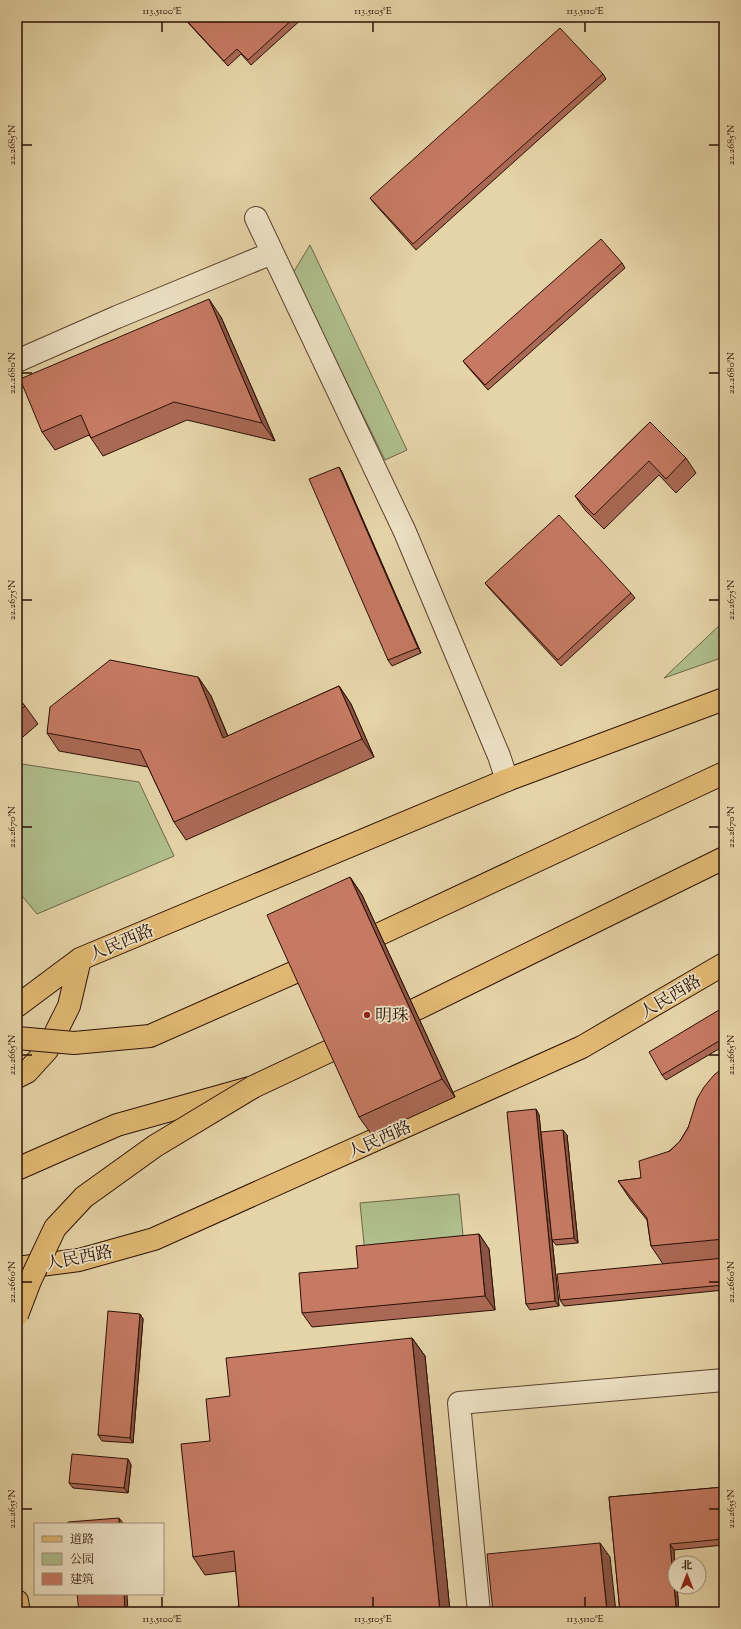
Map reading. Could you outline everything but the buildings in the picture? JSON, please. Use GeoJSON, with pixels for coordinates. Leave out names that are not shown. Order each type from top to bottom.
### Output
{"type":"FeatureCollection","features":[{"type":"Feature","properties":{"kind":"main road","name":"人民西路"},"geometry":{"type":"LineString","coordinates":[[20,1007],[80,959],[507,780],[724,699]]}},
{"type":"Feature","properties":{"kind":"main road"},"geometry":{"type":"LineString","coordinates":[[17,1038],[74,1043],[150,1036],[328,957],[724,773]]}},
{"type":"Feature","properties":{"kind":"main road"},"geometry":{"type":"LineString","coordinates":[[17,1315],[30,1282],[55,1228],[84,1197],[155,1146],[253,1087],[724,858]]}},
{"type":"Feature","properties":{"kind":"main road"},"geometry":{"type":"LineString","coordinates":[[17,1077],[27,1072],[47,1050],[69,1006],[80,959]]}},
{"type":"Feature","properties":{"kind":"main road","name":"人民西路"},"geometry":{"type":"LineString","coordinates":[[17,1268],[79,1260],[154,1239],[582,1047],[724,964]]}},
{"type":"Feature","properties":{"kind":"main road"},"geometry":{"type":"LineString","coordinates":[[17,1169],[117,1125],[253,1087]]}},
{"type":"Feature","properties":{"kind":"main road"},"geometry":{"type":"LineString","coordinates":[[17,1254],[79,1260]]}},
{"type":"Feature","properties":{"kind":"main road"},"geometry":{"type":"LineString","coordinates":[[17,1601],[18,1612]]}},
{"type":"Feature","properties":{"kind":"lane"},"geometry":{"type":"LineString","coordinates":[[256,218],[405,532],[499,756],[507,780]]}},
{"type":"Feature","properties":{"kind":"lane"},"geometry":{"type":"LineString","coordinates":[[17,361],[117,317],[272,253]]}},
{"type":"Feature","properties":{"kind":"lane"},"geometry":{"type":"LineString","coordinates":[[479,1612],[459,1403],[724,1380]]}},
{"type":"Feature","properties":{"kind":"green space"},"geometry":{"type":"Polygon","coordinates":[[[310,245],[407,450],[385,460],[293,273],[310,245]]]}},
{"type":"Feature","properties":{"kind":"green space"},"geometry":{"type":"Polygon","coordinates":[[[724,621],[724,657],[664,678],[724,621]]]}},
{"type":"Feature","properties":{"kind":"green space"},"geometry":{"type":"Polygon","coordinates":[[[22,764],[139,782],[174,856],[37,914],[17,890],[17,768],[22,764]]]}},
{"type":"Feature","properties":{"kind":"green space"},"geometry":{"type":"Polygon","coordinates":[[[459,1194],[464,1245],[365,1254],[360,1203],[459,1194]]]}},
{"type":"Feature","properties":{"kind":"place","name":"明珠"},"geometry":{"type":"Point","coordinates":[367,1015]}}]}
